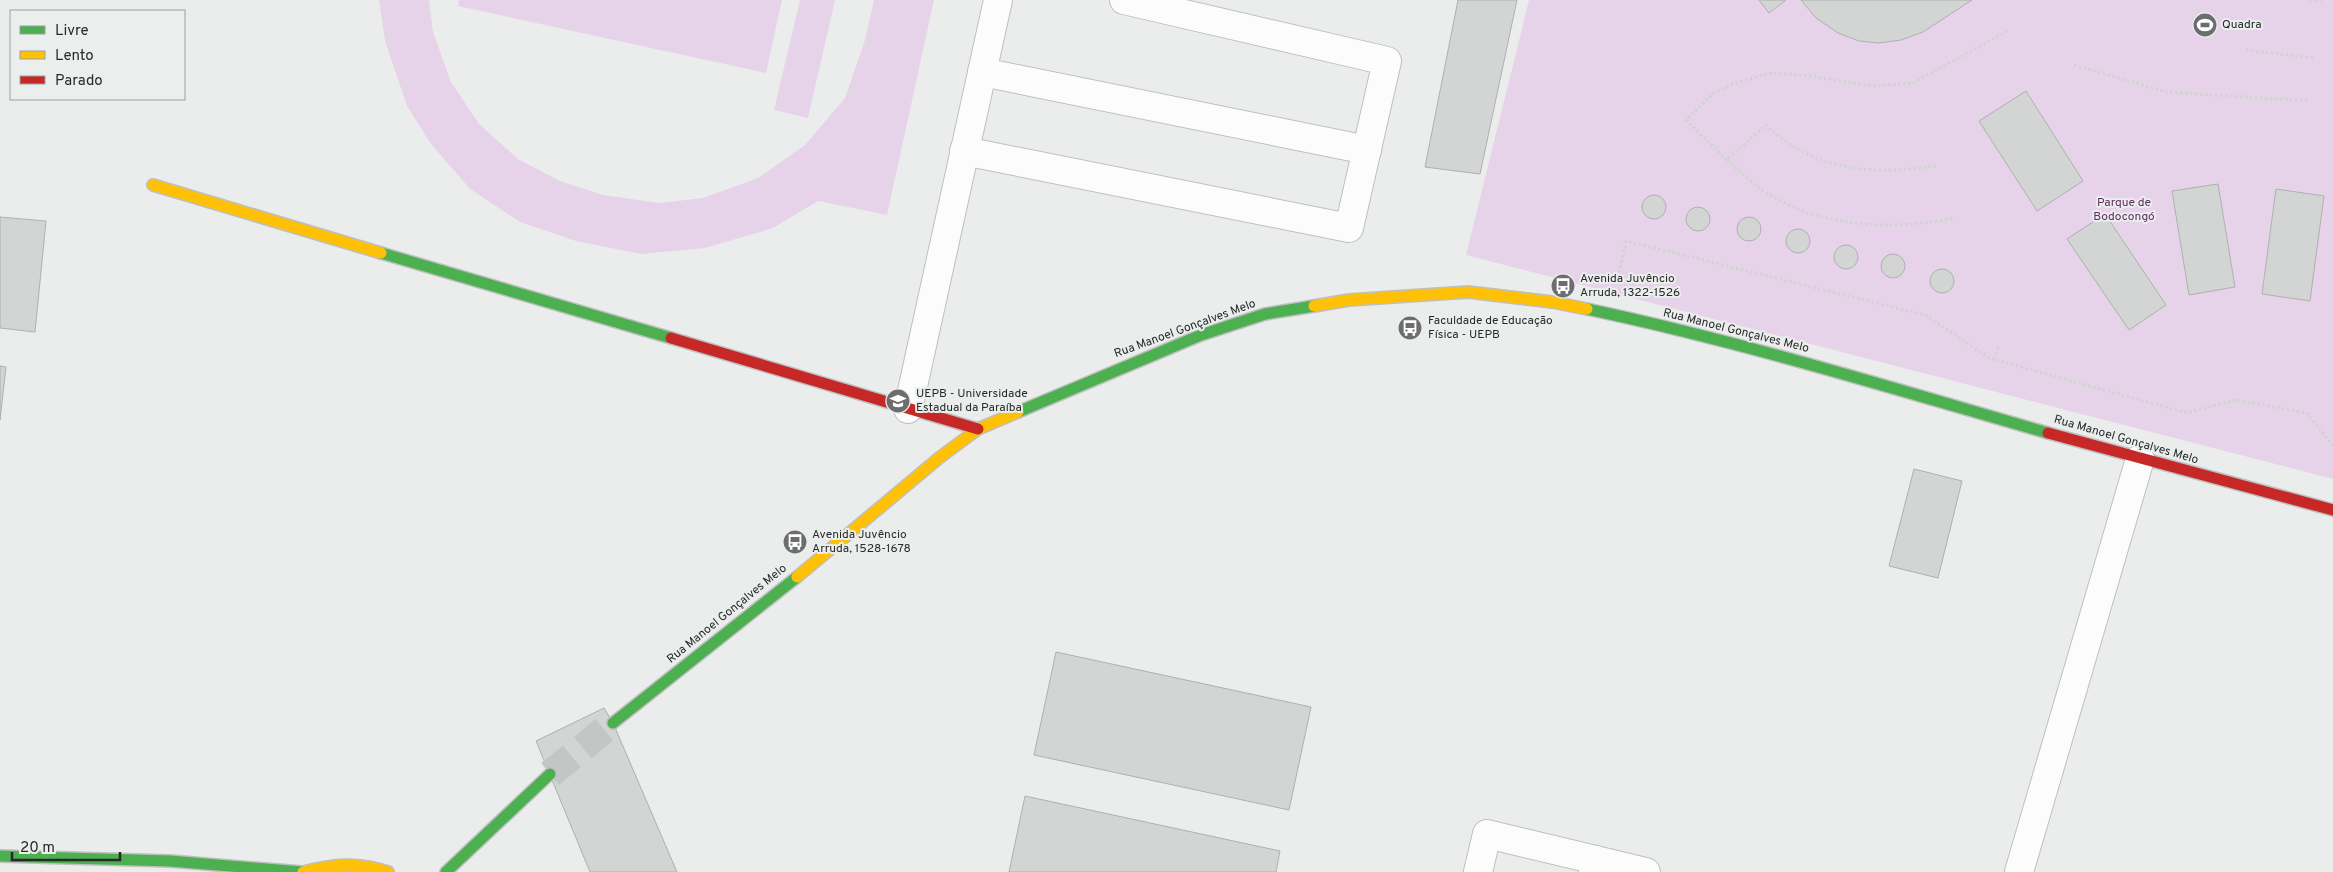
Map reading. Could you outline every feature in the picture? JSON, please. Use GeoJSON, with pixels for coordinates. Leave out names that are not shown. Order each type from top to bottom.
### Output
{"type":"FeatureCollection","features":[{"type":"Feature","properties":{"kind":"street"},"geometry":{"type":"LineString","coordinates":[[908,408],[998,0]]}},
{"type":"Feature","properties":{"kind":"street"},"geometry":{"type":"LineString","coordinates":[[964,151],[1349,228],[1387,60],[1124,0]]}},
{"type":"Feature","properties":{"kind":"street"},"geometry":{"type":"LineString","coordinates":[[982,72],[1367,150]]}},
{"type":"Feature","properties":{"kind":"street"},"geometry":{"type":"LineString","coordinates":[[153,185],[978,429]]}},
{"type":"Feature","properties":{"kind":"street","name":"Rua Manoel Gonçalves Melo"},"geometry":{"type":"LineString","coordinates":[[613,723],[762,606],[938,458],[978,429],[1135,361],[1264,314],[1349,300],[1468,292],[1552,302],[1609,314],[1774,354],[2140,459],[2333,510]]}},
{"type":"Feature","properties":{"kind":"street"},"geometry":{"type":"LineString","coordinates":[[2019,872],[2140,459]]}},
{"type":"Feature","properties":{"kind":"street"},"geometry":{"type":"LineString","coordinates":[[446,872],[550,774]]}},
{"type":"Feature","properties":{"kind":"street"},"geometry":{"type":"LineString","coordinates":[[1478,872],[1487,834],[1595,866],[1646,872]]}},
{"type":"Feature","properties":{"kind":"street"},"geometry":{"type":"LineString","coordinates":[[0,856],[170,861],[302,872],[334,863],[366,864],[388,872]]}},
{"type":"Feature","properties":{"kind":"path"},"geometry":{"type":"LineString","coordinates":[[2310,0],[2321,1]]}},
{"type":"Feature","properties":{"kind":"path"},"geometry":{"type":"LineString","coordinates":[[1955,218],[1935,222],[1884,226],[1836,222],[1797,208],[1763,190],[1727,160],[1686,120],[1713,93],[1738,82],[1772,73],[1810,76],[1872,86],[1913,83],[2009,30]]}},
{"type":"Feature","properties":{"kind":"path"},"geometry":{"type":"LineString","coordinates":[[2246,50],[2314,58]]}},
{"type":"Feature","properties":{"kind":"path"},"geometry":{"type":"LineString","coordinates":[[2074,65],[2166,92],[2309,101]]}},
{"type":"Feature","properties":{"kind":"path"},"geometry":{"type":"LineString","coordinates":[[1727,160],[1766,125],[1784,142],[1810,157],[1844,166],[1901,171],[1936,166]]}},
{"type":"Feature","properties":{"kind":"path"},"geometry":{"type":"LineString","coordinates":[[1609,314],[1626,241],[1925,315],[1989,358],[2187,413],[2236,400],[2307,413],[2333,446]]}},
{"type":"Feature","properties":{"kind":"path"},"geometry":{"type":"LineString","coordinates":[[1994,359],[1998,347]]}},
{"type":"Feature","properties":{"kind":"green space"},"geometry":{"type":"Polygon","coordinates":[[[379,0],[429,0],[433,32],[451,82],[479,124],[518,159],[560,181],[603,195],[659,203],[703,198],[758,178],[805,145],[845,98],[865,40],[874,0],[934,0],[887,215],[818,201],[773,228],[705,248],[641,254],[576,241],[520,222],[470,189],[431,144],[407,106],[385,41],[379,0]]]}},
{"type":"Feature","properties":{"kind":"green space"},"geometry":{"type":"Polygon","coordinates":[[[459,0],[782,0],[766,73],[458,6],[459,0]]]}},
{"type":"Feature","properties":{"kind":"green space"},"geometry":{"type":"Polygon","coordinates":[[[800,0],[835,0],[808,118],[774,110],[800,0]]]}},
{"type":"Feature","properties":{"kind":"green space","name":"Parque de Bodocongó"},"geometry":{"type":"Polygon","coordinates":[[[1529,0],[2333,0],[2333,479],[1466,255],[1529,0]]]}},
{"type":"Feature","properties":{"kind":"building"},"geometry":{"type":"Polygon","coordinates":[[[1458,0],[1517,0],[1480,174],[1425,167],[1458,0]]]}},
{"type":"Feature","properties":{"kind":"building"},"geometry":{"type":"Polygon","coordinates":[[[1759,0],[1786,0],[1769,13],[1759,0]]]}},
{"type":"Feature","properties":{"kind":"building"},"geometry":{"type":"Polygon","coordinates":[[[1801,0],[1972,0],[1923,32],[1901,40],[1879,43],[1859,41],[1838,33],[1816,18],[1801,0]]]}},
{"type":"Feature","properties":{"kind":"building"},"geometry":{"type":"Polygon","coordinates":[[[2026,91],[2083,181],[2037,211],[1979,121],[2026,91]]]}},
{"type":"Feature","properties":{"kind":"building"},"geometry":{"type":"Polygon","coordinates":[[[2218,184],[2235,287],[2189,295],[2172,191],[2218,184]]]}},
{"type":"Feature","properties":{"kind":"building"},"geometry":{"type":"Polygon","coordinates":[[[2276,189],[2324,196],[2310,301],[2262,294],[2276,189]]]}},
{"type":"Feature","properties":{"kind":"building"},"geometry":{"type":"Polygon","coordinates":[[[1654,195],[1663,198],[1666,207],[1663,216],[1654,219],[1645,216],[1642,207],[1645,198],[1654,195]]]}},
{"type":"Feature","properties":{"kind":"building"},"geometry":{"type":"Polygon","coordinates":[[[1698,207],[1707,210],[1710,219],[1707,228],[1698,231],[1689,228],[1686,219],[1689,210],[1698,207]]]}},
{"type":"Feature","properties":{"kind":"building"},"geometry":{"type":"Polygon","coordinates":[[[2105,214],[2166,305],[2129,330],[2067,239],[2105,214]]]}},
{"type":"Feature","properties":{"kind":"building"},"geometry":{"type":"Polygon","coordinates":[[[0,217],[46,221],[35,332],[0,328],[0,217]]]}},
{"type":"Feature","properties":{"kind":"building"},"geometry":{"type":"Polygon","coordinates":[[[1749,217],[1758,220],[1761,229],[1758,238],[1749,241],[1740,238],[1737,229],[1740,220],[1749,217]]]}},
{"type":"Feature","properties":{"kind":"building"},"geometry":{"type":"Polygon","coordinates":[[[1793,229],[1803,229],[1810,236],[1810,246],[1803,253],[1793,253],[1786,246],[1786,236],[1793,229]]]}},
{"type":"Feature","properties":{"kind":"building"},"geometry":{"type":"Polygon","coordinates":[[[1846,245],[1855,248],[1858,257],[1855,266],[1846,269],[1837,266],[1834,257],[1837,248],[1846,245]]]}},
{"type":"Feature","properties":{"kind":"building"},"geometry":{"type":"Polygon","coordinates":[[[1893,254],[1902,257],[1905,266],[1902,275],[1893,278],[1884,275],[1881,266],[1884,257],[1893,254]]]}},
{"type":"Feature","properties":{"kind":"building"},"geometry":{"type":"Polygon","coordinates":[[[1942,269],[1951,272],[1954,281],[1951,290],[1942,293],[1933,290],[1930,281],[1933,272],[1942,269]]]}},
{"type":"Feature","properties":{"kind":"building"},"geometry":{"type":"Polygon","coordinates":[[[0,366],[6,367],[0,420],[0,366]]]}},
{"type":"Feature","properties":{"kind":"building"},"geometry":{"type":"Polygon","coordinates":[[[1914,469],[1962,481],[1938,578],[1889,566],[1914,469]]]}},
{"type":"Feature","properties":{"kind":"building"},"geometry":{"type":"Polygon","coordinates":[[[1056,652],[1311,707],[1289,810],[1034,755],[1056,652]]]}},
{"type":"Feature","properties":{"kind":"building"},"geometry":{"type":"Polygon","coordinates":[[[604,708],[613,723],[677,872],[590,872],[536,741],[604,708]]]}},
{"type":"Feature","properties":{"kind":"building"},"geometry":{"type":"Polygon","coordinates":[[[1025,796],[1280,851],[1276,872],[1009,872],[1025,796]]]}},
{"type":"Feature","properties":{"kind":"tunnel"},"geometry":{"type":"LineString","coordinates":[[550,774],[613,723]]}},
{"type":"Feature","properties":{"kind":"traffic: fast"},"geometry":{"type":"LineString","coordinates":[[381,253],[671,338]]}},
{"type":"Feature","properties":{"kind":"traffic: fast"},"geometry":{"type":"LineString","coordinates":[[1018,412],[1201,335],[1265,314],[1314,306]]}},
{"type":"Feature","properties":{"kind":"traffic: fast"},"geometry":{"type":"LineString","coordinates":[[1587,309],[1761,351],[2048,433]]}},
{"type":"Feature","properties":{"kind":"traffic: fast"},"geometry":{"type":"LineString","coordinates":[[613,723],[797,577]]}},
{"type":"Feature","properties":{"kind":"traffic: fast"},"geometry":{"type":"LineString","coordinates":[[446,872],[550,774]]}},
{"type":"Feature","properties":{"kind":"traffic: fast"},"geometry":{"type":"LineString","coordinates":[[0,856],[170,861],[302,872]]}},
{"type":"Feature","properties":{"kind":"traffic: slow"},"geometry":{"type":"LineString","coordinates":[[153,185],[381,253]]}},
{"type":"Feature","properties":{"kind":"traffic: slow"},"geometry":{"type":"LineString","coordinates":[[1314,306],[1349,300],[1468,292],[1552,302],[1587,309]]}},
{"type":"Feature","properties":{"kind":"traffic: slow"},"geometry":{"type":"LineString","coordinates":[[797,577],[939,458],[978,429],[1018,412]]}},
{"type":"Feature","properties":{"kind":"traffic: slow"},"geometry":{"type":"LineString","coordinates":[[303,872],[346,865],[356,865],[388,872]]}},
{"type":"Feature","properties":{"kind":"traffic: jam"},"geometry":{"type":"LineString","coordinates":[[671,338],[978,429]]}},
{"type":"Feature","properties":{"kind":"traffic: jam"},"geometry":{"type":"LineString","coordinates":[[2048,433],[2333,510]]}},
{"type":"Feature","properties":{"kind":"place","name":"Quadra"},"geometry":{"type":"Point","coordinates":[2205,25]}},
{"type":"Feature","properties":{"kind":"place","name":"Avenida Juvêncio Arruda, 1322-1526"},"geometry":{"type":"Point","coordinates":[1563,286]}},
{"type":"Feature","properties":{"kind":"place","name":"Faculdade de Educação Física - UEPB"},"geometry":{"type":"Point","coordinates":[1410,328]}},
{"type":"Feature","properties":{"kind":"place","name":"UEPB - Universidade Estadual da Paraíba"},"geometry":{"type":"Point","coordinates":[898,401]}},
{"type":"Feature","properties":{"kind":"place","name":"Avenida Juvêncio Arruda, 1528-1678"},"geometry":{"type":"Point","coordinates":[795,542]}}]}
